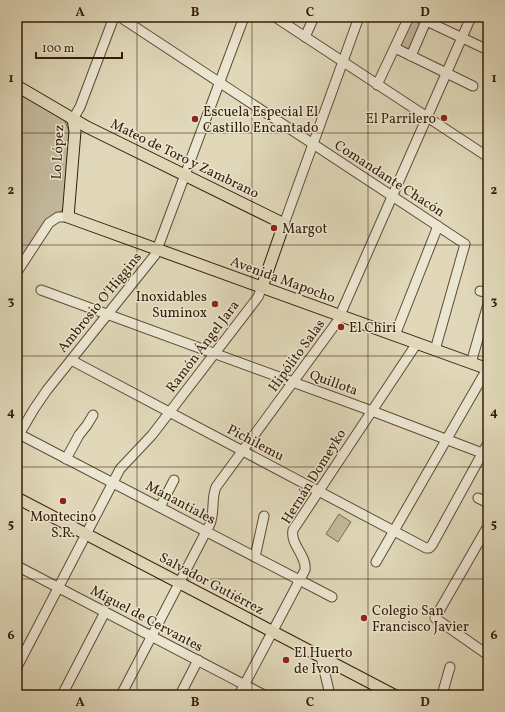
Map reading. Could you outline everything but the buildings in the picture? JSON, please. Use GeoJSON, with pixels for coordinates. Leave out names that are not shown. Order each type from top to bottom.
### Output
{"type":"FeatureCollection","features":[{"type":"Feature","properties":{"kind":"main road"},"geometry":{"type":"LineString","coordinates":[[18,88],[73,118]]}},
{"type":"Feature","properties":{"kind":"main road","name":"Mateo de Toro y Zambrano"},"geometry":{"type":"LineString","coordinates":[[73,118],[87,127],[284,224]]}},
{"type":"Feature","properties":{"kind":"main road","name":"Lo López"},"geometry":{"type":"LineString","coordinates":[[68,217],[75,131],[73,118]]}},
{"type":"Feature","properties":{"kind":"main road"},"geometry":{"type":"LineString","coordinates":[[75,131],[87,127]]}},
{"type":"Feature","properties":{"kind":"main road","name":"Avenida Mapocho"},"geometry":{"type":"LineString","coordinates":[[68,217],[488,369]]}},
{"type":"Feature","properties":{"kind":"main road","name":"Ramón Ángel Jara"},"geometry":{"type":"LineString","coordinates":[[262,287],[284,224]]}},
{"type":"Feature","properties":{"kind":"main road","name":"Salvador Gutiérrez"},"geometry":{"type":"LineString","coordinates":[[17,498],[394,695]]}},
{"type":"Feature","properties":{"kind":"street","name":"Lo López"},"geometry":{"type":"LineString","coordinates":[[73,118],[80,107],[114,17]]}},
{"type":"Feature","properties":{"kind":"street","name":"Comandante Chacón"},"geometry":{"type":"LineString","coordinates":[[120,17],[465,244],[435,350]]}},
{"type":"Feature","properties":{"kind":"street","name":"Ambrosio O'Higgins"},"geometry":{"type":"LineString","coordinates":[[18,435],[34,409],[150,261],[157,249],[244,17]]}},
{"type":"Feature","properties":{"kind":"street"},"geometry":{"type":"LineString","coordinates":[[275,17],[488,157]]}},
{"type":"Feature","properties":{"kind":"street"},"geometry":{"type":"LineString","coordinates":[[304,37],[314,17]]}},
{"type":"Feature","properties":{"kind":"street","name":"Ramón Ángel Jara"},"geometry":{"type":"LineString","coordinates":[[284,224],[359,17]]}},
{"type":"Feature","properties":{"kind":"street"},"geometry":{"type":"LineString","coordinates":[[378,85],[409,17]]}},
{"type":"Feature","properties":{"kind":"street","name":"Hipólito Salas"},"geometry":{"type":"LineString","coordinates":[[121,695],[213,517],[212,500],[216,487],[333,328],[340,316],[470,17]]}},
{"type":"Feature","properties":{"kind":"street"},"geometry":{"type":"LineString","coordinates":[[411,56],[422,19],[488,50]]}},
{"type":"Feature","properties":{"kind":"street"},"geometry":{"type":"LineString","coordinates":[[395,48],[473,86]]}},
{"type":"Feature","properties":{"kind":"street"},"geometry":{"type":"LineString","coordinates":[[18,268],[49,223],[58,217],[68,217]]}},
{"type":"Feature","properties":{"kind":"street"},"geometry":{"type":"LineString","coordinates":[[395,336],[438,226]]}},
{"type":"Feature","properties":{"kind":"street","name":"Ramón Ángel Jara"},"geometry":{"type":"LineString","coordinates":[[17,667],[123,466],[145,444],[170,412],[258,297],[262,287]]}},
{"type":"Feature","properties":{"kind":"street","name":"Quillota"},"geometry":{"type":"LineString","coordinates":[[41,290],[372,411],[482,453]]}},
{"type":"Feature","properties":{"kind":"street"},"geometry":{"type":"LineString","coordinates":[[471,363],[488,304]]}},
{"type":"Feature","properties":{"kind":"street","name":"Hernán Domeyko"},"geometry":{"type":"LineString","coordinates":[[239,695],[305,570],[305,563],[294,541],[293,533],[295,527],[417,343]]}},
{"type":"Feature","properties":{"kind":"street","name":"Pichilemu"},"geometry":{"type":"LineString","coordinates":[[71,360],[394,531],[429,548],[482,453]]}},
{"type":"Feature","properties":{"kind":"street"},"geometry":{"type":"LineString","coordinates":[[376,562],[488,369]]}},
{"type":"Feature","properties":{"kind":"street"},"geometry":{"type":"LineString","coordinates":[[66,458],[79,435],[93,415]]}},
{"type":"Feature","properties":{"kind":"street","name":"Manantiales"},"geometry":{"type":"LineString","coordinates":[[18,435],[66,458],[332,597]]}},
{"type":"Feature","properties":{"kind":"street"},"geometry":{"type":"LineString","coordinates":[[482,453],[488,443]]}},
{"type":"Feature","properties":{"kind":"street"},"geometry":{"type":"LineString","coordinates":[[160,507],[174,480]]}},
{"type":"Feature","properties":{"kind":"street"},"geometry":{"type":"LineString","coordinates":[[478,498],[488,503]]}},
{"type":"Feature","properties":{"kind":"street"},"geometry":{"type":"LineString","coordinates":[[255,557],[264,516]]}},
{"type":"Feature","properties":{"kind":"street"},"geometry":{"type":"LineString","coordinates":[[488,526],[435,618],[488,655]]}},
{"type":"Feature","properties":{"kind":"street","name":"Miguel de Cervantes"},"geometry":{"type":"LineString","coordinates":[[17,566],[264,695]]}},
{"type":"Feature","properties":{"kind":"street"},"geometry":{"type":"LineString","coordinates":[[62,695],[105,612]]}},
{"type":"Feature","properties":{"kind":"street"},"geometry":{"type":"LineString","coordinates":[[321,657],[330,695]]}},
{"type":"Feature","properties":{"kind":"street"},"geometry":{"type":"LineString","coordinates":[[180,695],[198,660]]}},
{"type":"Feature","properties":{"kind":"street"},"geometry":{"type":"LineString","coordinates":[[442,695],[450,667]]}},
{"type":"Feature","properties":{"kind":"shaded area"},"geometry":{"type":"Polygon","coordinates":[[[411,18],[422,23],[409,52],[398,47],[411,18]]]}},
{"type":"Feature","properties":{"kind":"shaded area"},"geometry":{"type":"Polygon","coordinates":[[[18,96],[25,96],[65,121],[69,131],[64,209],[48,220],[22,258],[17,254],[18,96]]]}},
{"type":"Feature","properties":{"kind":"shaded area"},"geometry":{"type":"Polygon","coordinates":[[[339,514],[351,522],[338,542],[326,534],[339,514]]]}},
{"type":"Feature","properties":{"kind":"place","name":"El Parrilero"},"geometry":{"type":"Point","coordinates":[444,118]}},
{"type":"Feature","properties":{"kind":"place","name":"Escuela Especial El Castillo Encantado"},"geometry":{"type":"Point","coordinates":[195,119]}},
{"type":"Feature","properties":{"kind":"place","name":"Margot"},"geometry":{"type":"Point","coordinates":[274,228]}},
{"type":"Feature","properties":{"kind":"place","name":"Inoxidables Suminox"},"geometry":{"type":"Point","coordinates":[215,304]}},
{"type":"Feature","properties":{"kind":"place","name":"El Chiri"},"geometry":{"type":"Point","coordinates":[341,327]}},
{"type":"Feature","properties":{"kind":"place","name":"Montecino S.R."},"geometry":{"type":"Point","coordinates":[63,501]}},
{"type":"Feature","properties":{"kind":"place","name":"Colegio San Francisco Javier"},"geometry":{"type":"Point","coordinates":[364,618]}},
{"type":"Feature","properties":{"kind":"place","name":"El Huerto de Ivon"},"geometry":{"type":"Point","coordinates":[286,660]}}]}
